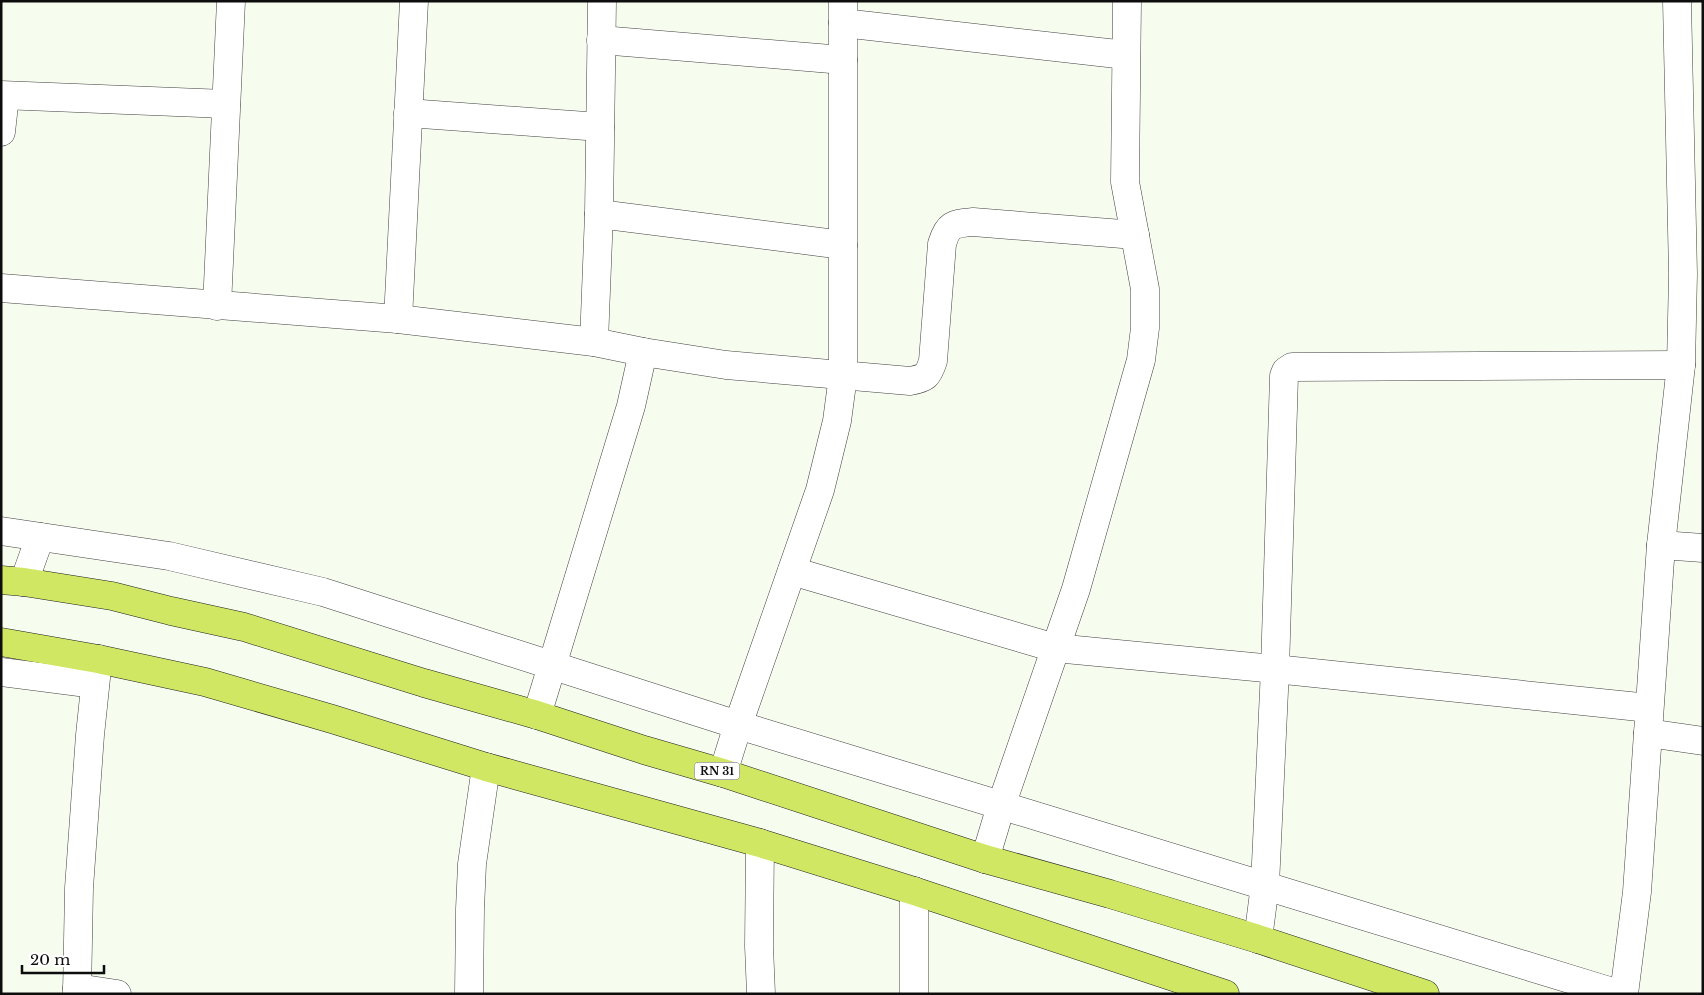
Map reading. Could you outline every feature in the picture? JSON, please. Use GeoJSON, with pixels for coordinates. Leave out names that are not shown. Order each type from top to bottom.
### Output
{"type":"FeatureCollection","features":[{"type":"Feature","properties":{"kind":"highway","name":"RN 31"},"geometry":{"type":"LineString","coordinates":[[13,581],[112,596],[244,627],[723,773],[985,859],[1110,894],[1258,939],[1425,994]]}},
{"type":"Feature","properties":{"kind":"highway"},"geometry":{"type":"LineString","coordinates":[[1,642],[97,671],[205,682],[486,767],[760,844],[914,891],[1217,992]]}},
{"type":"Feature","properties":{"kind":"street"},"geometry":{"type":"LineString","coordinates":[[217,306],[231,1]]}},
{"type":"Feature","properties":{"kind":"street"},"geometry":{"type":"LineString","coordinates":[[398,319],[414,1]]}},
{"type":"Feature","properties":{"kind":"street"},"geometry":{"type":"LineString","coordinates":[[594,342],[599,214],[602,1]]}},
{"type":"Feature","properties":{"kind":"street"},"geometry":{"type":"LineString","coordinates":[[985,859],[1001,806],[1076,589],[1141,360],[1146,289],[1125,182],[1126,1]]}},
{"type":"Feature","properties":{"kind":"street"},"geometry":{"type":"LineString","coordinates":[[1624,994],[1637,892],[1661,545],[1693,274],[1677,1]]}},
{"type":"Feature","properties":{"kind":"street"},"geometry":{"type":"LineString","coordinates":[[723,773],[820,490],[838,421],[843,376],[843,12],[1126,55]]}},
{"type":"Feature","properties":{"kind":"street"},"geometry":{"type":"LineString","coordinates":[[601,40],[842,60]]}},
{"type":"Feature","properties":{"kind":"street"},"geometry":{"type":"LineString","coordinates":[[1,132],[3,96],[226,104]]}},
{"type":"Feature","properties":{"kind":"street"},"geometry":{"type":"LineString","coordinates":[[408,113],[600,127]]}},
{"type":"Feature","properties":{"kind":"street"},"geometry":{"type":"LineString","coordinates":[[599,214],[843,245]]}},
{"type":"Feature","properties":{"kind":"street"},"geometry":{"type":"LineString","coordinates":[[1,288],[398,319],[594,342],[726,366],[910,381],[921,379],[928,374],[933,361],[942,244],[946,231],[954,224],[973,222],[1135,235]]}},
{"type":"Feature","properties":{"kind":"street"},"geometry":{"type":"LineString","coordinates":[[537,716],[631,406],[643,352]]}},
{"type":"Feature","properties":{"kind":"street"},"geometry":{"type":"LineString","coordinates":[[1258,939],[1265,885],[1275,669],[1284,376],[1289,368],[1681,365]]}},
{"type":"Feature","properties":{"kind":"street"},"geometry":{"type":"LineString","coordinates":[[1,531],[169,556],[323,592],[738,725],[1620,994]]}},
{"type":"Feature","properties":{"kind":"street"},"geometry":{"type":"LineString","coordinates":[[13,581],[40,537]]}},
{"type":"Feature","properties":{"kind":"street"},"geometry":{"type":"LineString","coordinates":[[1661,545],[1703,548]]}},
{"type":"Feature","properties":{"kind":"street"},"geometry":{"type":"LineString","coordinates":[[792,571],[1056,648],[1275,669],[1648,721],[1703,741]]}},
{"type":"Feature","properties":{"kind":"street"},"geometry":{"type":"LineString","coordinates":[[1,672],[97,671],[78,888],[77,991],[117,994]]}},
{"type":"Feature","properties":{"kind":"street"},"geometry":{"type":"LineString","coordinates":[[469,994],[472,864],[486,767]]}},
{"type":"Feature","properties":{"kind":"street"},"geometry":{"type":"LineString","coordinates":[[760,844],[759,946],[761,994]]}},
{"type":"Feature","properties":{"kind":"street"},"geometry":{"type":"LineString","coordinates":[[914,891],[914,994]]}}]}
